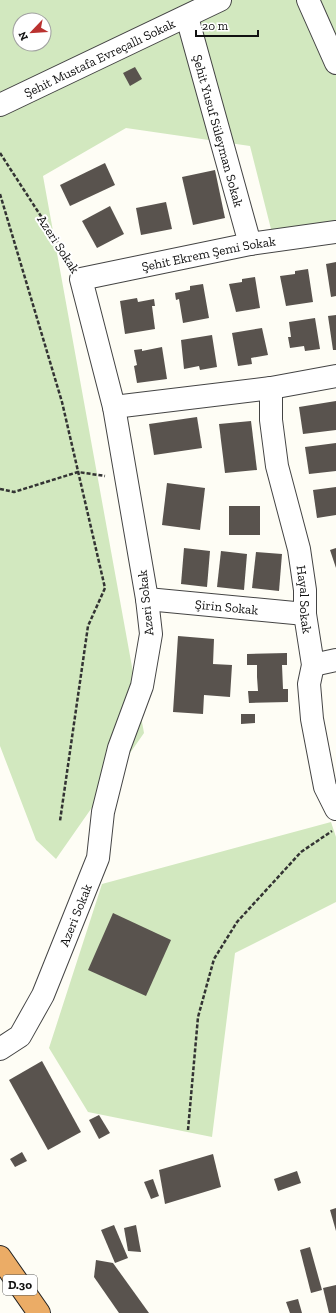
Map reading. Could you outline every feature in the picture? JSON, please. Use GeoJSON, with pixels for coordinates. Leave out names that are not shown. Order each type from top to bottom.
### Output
{"type":"FeatureCollection","features":[{"type":"Feature","properties":{"kind":"highway","name":"D.30"},"geometry":{"type":"LineString","coordinates":[[0,1257],[39,1313]]}},
{"type":"Feature","properties":{"kind":"street","name":"Şehit Mustafa Evreçallı Sokak"},"geometry":{"type":"LineString","coordinates":[[0,105],[220,0]]}},
{"type":"Feature","properties":{"kind":"street"},"geometry":{"type":"LineString","coordinates":[[308,0],[336,63]]}},
{"type":"Feature","properties":{"kind":"street","name":"Şehit Yusuf Süleyman Sokak"},"geometry":{"type":"LineString","coordinates":[[187,17],[250,244]]}},
{"type":"Feature","properties":{"kind":"street","name":"Şehit Ekrem Şemi Sokak"},"geometry":{"type":"LineString","coordinates":[[81,279],[250,244],[336,232]]}},
{"type":"Feature","properties":{"kind":"street","name":"Azeri Sokak"},"geometry":{"type":"LineString","coordinates":[[0,1049],[20,1036],[43,995],[98,858],[103,812],[119,748],[142,686],[151,634],[147,599],[114,407],[81,279]]}},
{"type":"Feature","properties":{"kind":"street"},"geometry":{"type":"LineString","coordinates":[[114,407],[271,388],[336,376]]}},
{"type":"Feature","properties":{"kind":"street","name":"Hayal Sokak"},"geometry":{"type":"LineString","coordinates":[[271,388],[271,420],[278,466],[298,549],[305,590],[305,614],[313,665],[309,684],[312,719],[325,787],[336,808]]}},
{"type":"Feature","properties":{"kind":"street","name":"Şirin Sokak"},"geometry":{"type":"LineString","coordinates":[[147,599],[305,614]]}},
{"type":"Feature","properties":{"kind":"street"},"geometry":{"type":"LineString","coordinates":[[313,665],[336,660]]}},
{"type":"Feature","properties":{"kind":"path","name":"Azeri Sokak"},"geometry":{"type":"LineString","coordinates":[[0,153],[81,279]]}},
{"type":"Feature","properties":{"kind":"path"},"geometry":{"type":"LineString","coordinates":[[0,194],[62,402],[105,588],[88,626],[70,735],[60,821]]}},
{"type":"Feature","properties":{"kind":"path"},"geometry":{"type":"LineString","coordinates":[[0,489],[14,492],[78,472]]}},
{"type":"Feature","properties":{"kind":"path"},"geometry":{"type":"LineString","coordinates":[[188,1130],[198,1017],[214,959],[237,922],[301,852],[336,828]]}},
{"type":"Feature","properties":{"kind":"green space"},"geometry":{"type":"Polygon","coordinates":[[[0,0],[336,0],[336,223],[272,233],[250,146],[126,128],[43,176],[144,733],[56,859],[36,840],[0,746],[0,0]]]}},
{"type":"Feature","properties":{"kind":"green space"},"geometry":{"type":"Polygon","coordinates":[[[331,822],[336,837],[336,902],[235,953],[212,1137],[88,1112],[49,1048],[102,884],[331,822]]]}},
{"type":"Feature","properties":{"kind":"building"},"geometry":{"type":"Polygon","coordinates":[[[135,67],[142,79],[130,86],[123,73],[135,67]]]}},
{"type":"Feature","properties":{"kind":"building"},"geometry":{"type":"Polygon","coordinates":[[[105,163],[115,185],[70,206],[60,185],[105,163]]]}},
{"type":"Feature","properties":{"kind":"building"},"geometry":{"type":"Polygon","coordinates":[[[215,170],[225,218],[193,225],[182,177],[215,170]]]}},
{"type":"Feature","properties":{"kind":"building"},"geometry":{"type":"Polygon","coordinates":[[[166,202],[172,229],[141,235],[136,208],[166,202]]]}},
{"type":"Feature","properties":{"kind":"building"},"geometry":{"type":"Polygon","coordinates":[[[110,206],[124,234],[97,248],[82,221],[110,206]]]}},
{"type":"Feature","properties":{"kind":"building"},"geometry":{"type":"Polygon","coordinates":[[[336,262],[336,296],[331,297],[326,264],[336,262]]]}},
{"type":"Feature","properties":{"kind":"building"},"geometry":{"type":"Polygon","coordinates":[[[308,269],[313,302],[286,306],[280,276],[295,274],[295,271],[308,269]]]}},
{"type":"Feature","properties":{"kind":"building"},"geometry":{"type":"Polygon","coordinates":[[[255,277],[260,308],[236,312],[229,284],[242,282],[242,279],[255,277]]]}},
{"type":"Feature","properties":{"kind":"building"},"geometry":{"type":"Polygon","coordinates":[[[203,284],[209,318],[183,323],[179,299],[176,300],[175,293],[190,290],[190,286],[203,284]]]}},
{"type":"Feature","properties":{"kind":"building"},"geometry":{"type":"Polygon","coordinates":[[[137,298],[138,302],[154,299],[155,306],[152,306],[155,329],[125,334],[120,301],[137,298]]]}},
{"type":"Feature","properties":{"kind":"building"},"geometry":{"type":"Polygon","coordinates":[[[336,315],[336,350],[333,350],[328,316],[336,315]]]}},
{"type":"Feature","properties":{"kind":"building"},"geometry":{"type":"Polygon","coordinates":[[[315,318],[320,349],[305,351],[304,346],[290,348],[288,337],[291,337],[289,322],[315,318]]]}},
{"type":"Feature","properties":{"kind":"building"},"geometry":{"type":"Polygon","coordinates":[[[262,328],[268,355],[251,358],[252,364],[238,366],[232,333],[262,328]]]}},
{"type":"Feature","properties":{"kind":"building"},"geometry":{"type":"Polygon","coordinates":[[[212,335],[217,367],[200,370],[199,366],[184,369],[181,340],[212,335]]]}},
{"type":"Feature","properties":{"kind":"building"},"geometry":{"type":"Polygon","coordinates":[[[162,347],[167,379],[137,383],[134,366],[137,365],[134,350],[142,349],[142,351],[162,347]]]}},
{"type":"Feature","properties":{"kind":"building"},"geometry":{"type":"Polygon","coordinates":[[[336,401],[336,430],[303,434],[299,407],[336,401]]]}},
{"type":"Feature","properties":{"kind":"building"},"geometry":{"type":"Polygon","coordinates":[[[197,417],[202,448],[154,455],[149,424],[197,417]]]}},
{"type":"Feature","properties":{"kind":"building"},"geometry":{"type":"Polygon","coordinates":[[[251,421],[257,470],[225,473],[219,424],[251,421]]]}},
{"type":"Feature","properties":{"kind":"building"},"geometry":{"type":"Polygon","coordinates":[[[336,443],[336,471],[309,474],[305,447],[336,443]]]}},
{"type":"Feature","properties":{"kind":"building"},"geometry":{"type":"Polygon","coordinates":[[[167,483],[205,488],[200,530],[162,525],[167,483]]]}},
{"type":"Feature","properties":{"kind":"building"},"geometry":{"type":"Polygon","coordinates":[[[336,487],[336,515],[317,518],[313,490],[336,487]]]}},
{"type":"Feature","properties":{"kind":"building"},"geometry":{"type":"Polygon","coordinates":[[[229,506],[260,506],[260,535],[229,535],[229,506]]]}},
{"type":"Feature","properties":{"kind":"building"},"geometry":{"type":"Polygon","coordinates":[[[184,548],[210,551],[207,587],[181,584],[184,548]]]}},
{"type":"Feature","properties":{"kind":"building"},"geometry":{"type":"Polygon","coordinates":[[[336,548],[336,568],[330,550],[336,548]]]}},
{"type":"Feature","properties":{"kind":"building"},"geometry":{"type":"Polygon","coordinates":[[[221,551],[247,554],[244,590],[217,587],[221,551]]]}},
{"type":"Feature","properties":{"kind":"building"},"geometry":{"type":"Polygon","coordinates":[[[256,552],[282,554],[279,591],[252,588],[256,552]]]}},
{"type":"Feature","properties":{"kind":"building"},"geometry":{"type":"Polygon","coordinates":[[[178,636],[214,639],[213,664],[232,665],[230,697],[204,695],[203,714],[173,712],[178,636]]]}},
{"type":"Feature","properties":{"kind":"building"},"geometry":{"type":"Polygon","coordinates":[[[287,653],[287,665],[282,665],[283,689],[288,689],[288,702],[249,703],[248,691],[258,691],[257,665],[247,665],[247,654],[287,653]]]}},
{"type":"Feature","properties":{"kind":"building"},"geometry":{"type":"Polygon","coordinates":[[[241,714],[255,714],[255,723],[241,724],[241,714]]]}},
{"type":"Feature","properties":{"kind":"building"},"geometry":{"type":"Polygon","coordinates":[[[113,913],[171,940],[146,996],[88,970],[113,913]]]}},
{"type":"Feature","properties":{"kind":"building"},"geometry":{"type":"Polygon","coordinates":[[[42,1061],[81,1132],[48,1150],[9,1080],[42,1061]]]}},
{"type":"Feature","properties":{"kind":"building"},"geometry":{"type":"Polygon","coordinates":[[[99,1115],[110,1133],[99,1139],[89,1120],[99,1115]]]}},
{"type":"Feature","properties":{"kind":"building"},"geometry":{"type":"Polygon","coordinates":[[[22,1152],[27,1161],[15,1167],[10,1159],[22,1152]]]}},
{"type":"Feature","properties":{"kind":"building"},"geometry":{"type":"Polygon","coordinates":[[[213,1154],[221,1187],[165,1204],[159,1170],[213,1154]]]}},
{"type":"Feature","properties":{"kind":"building"},"geometry":{"type":"Polygon","coordinates":[[[297,1171],[301,1183],[278,1191],[274,1179],[297,1171]]]}},
{"type":"Feature","properties":{"kind":"building"},"geometry":{"type":"Polygon","coordinates":[[[153,1179],[159,1196],[151,1199],[144,1182],[153,1179]]]}},
{"type":"Feature","properties":{"kind":"building"},"geometry":{"type":"Polygon","coordinates":[[[336,1208],[336,1231],[330,1210],[336,1208]]]}},
{"type":"Feature","properties":{"kind":"building"},"geometry":{"type":"Polygon","coordinates":[[[114,1225],[128,1258],[115,1263],[101,1230],[114,1225]]]}},
{"type":"Feature","properties":{"kind":"building"},"geometry":{"type":"Polygon","coordinates":[[[136,1225],[141,1252],[128,1251],[124,1228],[136,1225]]]}},
{"type":"Feature","properties":{"kind":"building"},"geometry":{"type":"Polygon","coordinates":[[[310,1247],[322,1290],[311,1293],[300,1250],[310,1247]]]}},
{"type":"Feature","properties":{"kind":"building"},"geometry":{"type":"Polygon","coordinates":[[[96,1260],[113,1263],[149,1313],[119,1313],[94,1277],[96,1260]]]}},
{"type":"Feature","properties":{"kind":"building"},"geometry":{"type":"Polygon","coordinates":[[[336,1285],[336,1313],[329,1313],[323,1288],[336,1285]]]}},
{"type":"Feature","properties":{"kind":"building"},"geometry":{"type":"Polygon","coordinates":[[[298,1299],[302,1313],[290,1313],[286,1302],[298,1299]]]}}]}
